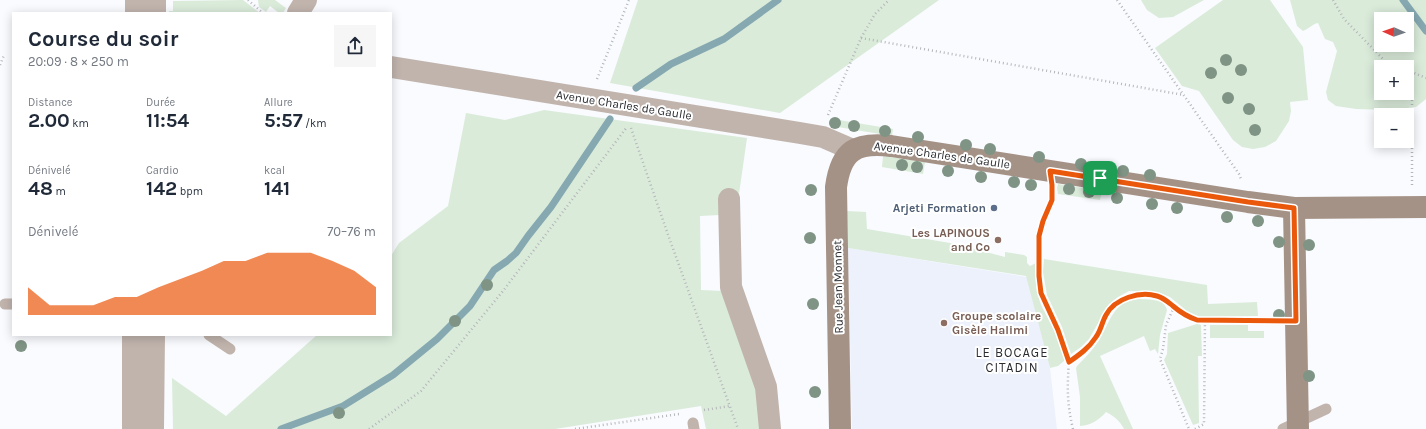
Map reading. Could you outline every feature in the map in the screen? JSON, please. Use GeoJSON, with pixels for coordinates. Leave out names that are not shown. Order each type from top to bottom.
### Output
{"type":"FeatureCollection","features":[{"type":"Feature","properties":{"kind":"street"},"geometry":{"type":"LineString","coordinates":[[136,0],[136,12]]}},
{"type":"Feature","properties":{"kind":"street"},"geometry":{"type":"LineString","coordinates":[[155,12],[156,0]]}},
{"type":"Feature","properties":{"kind":"street"},"geometry":{"type":"LineString","coordinates":[[299,12],[306,0]]}},
{"type":"Feature","properties":{"kind":"street","name":"Avenue Charles de Gaulle"},"geometry":{"type":"LineString","coordinates":[[392,67],[800,133],[822,137],[853,150],[863,146],[875,144],[1294,208],[1426,207]]}},
{"type":"Feature","properties":{"kind":"street","name":"Rue Jean Monnet"},"geometry":{"type":"LineString","coordinates":[[840,429],[836,187],[838,175],[844,160],[853,150]]}},
{"type":"Feature","properties":{"kind":"street"},"geometry":{"type":"LineString","coordinates":[[729,199],[731,286],[766,387],[770,429]]}},
{"type":"Feature","properties":{"kind":"street"},"geometry":{"type":"LineString","coordinates":[[1293,427],[1296,321],[1294,208]]}},
{"type":"Feature","properties":{"kind":"street"},"geometry":{"type":"LineString","coordinates":[[133,336],[133,429]]}},
{"type":"Feature","properties":{"kind":"street"},"geometry":{"type":"LineString","coordinates":[[153,429],[154,336]]}},
{"type":"Feature","properties":{"kind":"lane"},"geometry":{"type":"LineString","coordinates":[[210,336],[230,349]]}},
{"type":"Feature","properties":{"kind":"lane"},"geometry":{"type":"LineString","coordinates":[[1293,427],[1326,409]]}},
{"type":"Feature","properties":{"kind":"path"},"geometry":{"type":"LineString","coordinates":[[248,0],[262,12]]}},
{"type":"Feature","properties":{"kind":"path"},"geometry":{"type":"LineString","coordinates":[[595,84],[629,0]]}},
{"type":"Feature","properties":{"kind":"path"},"geometry":{"type":"LineString","coordinates":[[829,115],[861,38],[875,14],[889,0]]}},
{"type":"Feature","properties":{"kind":"path"},"geometry":{"type":"LineString","coordinates":[[1117,0],[1239,174],[1248,202]]}},
{"type":"Feature","properties":{"kind":"path"},"geometry":{"type":"LineString","coordinates":[[1333,0],[1344,19],[1384,60]]}},
{"type":"Feature","properties":{"kind":"path"},"geometry":{"type":"LineString","coordinates":[[861,38],[1184,95]]}},
{"type":"Feature","properties":{"kind":"path"},"geometry":{"type":"LineString","coordinates":[[0,65],[4,55]]}},
{"type":"Feature","properties":{"kind":"path"},"geometry":{"type":"LineString","coordinates":[[1414,73],[1426,78]]}},
{"type":"Feature","properties":{"kind":"path"},"geometry":{"type":"LineString","coordinates":[[1412,100],[1412,184]]}},
{"type":"Feature","properties":{"kind":"path"},"geometry":{"type":"LineString","coordinates":[[369,429],[421,391],[503,291],[630,123],[666,229],[738,429]]}},
{"type":"Feature","properties":{"kind":"path"},"geometry":{"type":"LineString","coordinates":[[1050,171],[1052,200],[1043,221],[1039,236],[1039,276],[1041,293],[1058,330],[1069,362],[1068,408],[1073,429]]}},
{"type":"Feature","properties":{"kind":"path"},"geometry":{"type":"LineString","coordinates":[[1069,362],[1091,344],[1097,336],[1107,313],[1120,301],[1132,296],[1157,296],[1197,320],[1296,321]]}},
{"type":"Feature","properties":{"kind":"path"},"geometry":{"type":"LineString","coordinates":[[1174,307],[1166,325],[1164,349],[1160,359],[1189,429]]}},
{"type":"Feature","properties":{"kind":"path"},"geometry":{"type":"LineString","coordinates":[[1195,429],[1204,424],[1205,320]]}},
{"type":"Feature","properties":{"kind":"path"},"geometry":{"type":"LineString","coordinates":[[700,411],[730,406]]}},
{"type":"Feature","properties":{"kind":"path"},"geometry":{"type":"LineString","coordinates":[[575,429],[684,413]]}},
{"type":"Feature","properties":{"kind":"shaded area","name":"Groupe scolaire Gisèle Halimi"},"geometry":{"type":"Polygon","coordinates":[[[848,248],[1027,277],[1050,368],[1057,429],[852,429],[848,248]]]}},
{"type":"Feature","properties":{"kind":"green space"},"geometry":{"type":"Polygon","coordinates":[[[243,0],[259,12],[169,12],[173,11],[173,1],[243,0]]]}},
{"type":"Feature","properties":{"kind":"green space"},"geometry":{"type":"Polygon","coordinates":[[[258,0],[275,0],[286,8],[284,12],[278,12],[270,6],[266,12],[259,7],[258,0]]]}},
{"type":"Feature","properties":{"kind":"green space"},"geometry":{"type":"Polygon","coordinates":[[[638,0],[939,0],[780,113],[610,83],[638,0]]]}},
{"type":"Feature","properties":{"kind":"green space"},"geometry":{"type":"Polygon","coordinates":[[[1141,0],[1204,0],[1173,17],[1159,18],[1147,10],[1141,0]]]}},
{"type":"Feature","properties":{"kind":"green space"},"geometry":{"type":"Polygon","coordinates":[[[1223,0],[1270,0],[1303,47],[1308,100],[1290,102],[1291,111],[1289,121],[1276,141],[1265,147],[1253,149],[1242,147],[1233,140],[1199,91],[1182,86],[1155,48],[1223,0]]]}},
{"type":"Feature","properties":{"kind":"green space"},"geometry":{"type":"Polygon","coordinates":[[[1290,0],[1426,0],[1426,99],[1416,107],[1407,108],[1374,108],[1374,110],[1336,106],[1328,100],[1326,92],[1337,51],[1333,42],[1325,39],[1318,23],[1303,31],[1297,26],[1290,0]]]}},
{"type":"Feature","properties":{"kind":"green space"},"geometry":{"type":"Polygon","coordinates":[[[544,110],[747,138],[739,194],[719,195],[720,215],[700,216],[701,290],[724,291],[759,390],[760,429],[706,429],[701,406],[555,429],[173,429],[172,378],[226,416],[316,336],[392,336],[392,254],[399,243],[448,206],[466,113],[505,120],[544,110]]]}},
{"type":"Feature","properties":{"kind":"green space"},"geometry":{"type":"Polygon","coordinates":[[[833,119],[893,129],[892,136],[832,126],[833,119]]]}},
{"type":"Feature","properties":{"kind":"green space"},"geometry":{"type":"Polygon","coordinates":[[[883,156],[925,162],[923,174],[882,167],[883,156]]]}},
{"type":"Feature","properties":{"kind":"green space"},"geometry":{"type":"Polygon","coordinates":[[[1058,184],[1102,191],[1100,200],[1058,194],[1058,184]]]}},
{"type":"Feature","properties":{"kind":"green space"},"geometry":{"type":"Polygon","coordinates":[[[847,211],[866,212],[867,229],[956,244],[1005,257],[1005,252],[1024,255],[1027,257],[1027,263],[1030,266],[1036,263],[1037,292],[1041,305],[1055,332],[1064,361],[1058,366],[1050,368],[1026,276],[848,248],[847,211]]]}},
{"type":"Feature","properties":{"kind":"green space"},"geometry":{"type":"Polygon","coordinates":[[[1044,259],[1207,285],[1208,304],[1257,302],[1258,316],[1200,317],[1187,311],[1170,297],[1158,292],[1129,291],[1109,304],[1089,339],[1071,354],[1062,327],[1047,295],[1043,272],[1044,259]]]}},
{"type":"Feature","properties":{"kind":"green space"},"geometry":{"type":"Polygon","coordinates":[[[1140,299],[1163,303],[1167,310],[1160,335],[1158,354],[1155,349],[1150,351],[1144,336],[1100,356],[1133,429],[1124,429],[1112,415],[1106,412],[1094,422],[1088,425],[1080,426],[1080,397],[1076,368],[1098,342],[1113,314],[1118,308],[1131,300],[1140,299]]]}},
{"type":"Feature","properties":{"kind":"green space"},"geometry":{"type":"Polygon","coordinates":[[[1197,324],[1201,325],[1202,356],[1198,356],[1199,423],[1193,425],[1164,360],[1167,354],[1168,333],[1197,324]]]}},
{"type":"Feature","properties":{"kind":"green space"},"geometry":{"type":"Polygon","coordinates":[[[1210,325],[1248,325],[1248,331],[1264,331],[1264,338],[1210,338],[1210,325]]]}},
{"type":"Feature","properties":{"kind":"waterway"},"geometry":{"type":"LineString","coordinates":[[636,88],[671,64],[724,39],[778,0]]}},
{"type":"Feature","properties":{"kind":"waterway"},"geometry":{"type":"LineString","coordinates":[[1403,0],[1426,31]]}},
{"type":"Feature","properties":{"kind":"waterway"},"geometry":{"type":"LineString","coordinates":[[281,429],[343,406],[393,375],[437,339],[470,306],[494,270],[516,253],[551,207],[610,119]]}},
{"type":"Feature","properties":{"kind":"place","name":"Arjeti Formation"},"geometry":{"type":"Point","coordinates":[994,208]}},
{"type":"Feature","properties":{"kind":"place","name":"Les LAPINOUS and Co"},"geometry":{"type":"Point","coordinates":[998,240]}},
{"type":"Feature","properties":{"kind":"place","name":"Groupe scolaire Gisèle Halimi"},"geometry":{"type":"Point","coordinates":[944,323]}},
{"type":"Feature","properties":{"kind":"district","name":"LE BOCAGE CITADIN"},"geometry":{"type":"Point","coordinates":[1012,360]}},
{"type":"Feature","properties":{"kind":"route"},"geometry":{"type":"LineString","coordinates":[[1050,171],[1100,178],[1294,208],[1296,321],[1197,320],[1157,296],[1132,296],[1120,301],[1107,313],[1097,336],[1091,344],[1069,362],[1058,330],[1041,293],[1039,276],[1039,236],[1043,221],[1052,200],[1050,171]]}}]}
